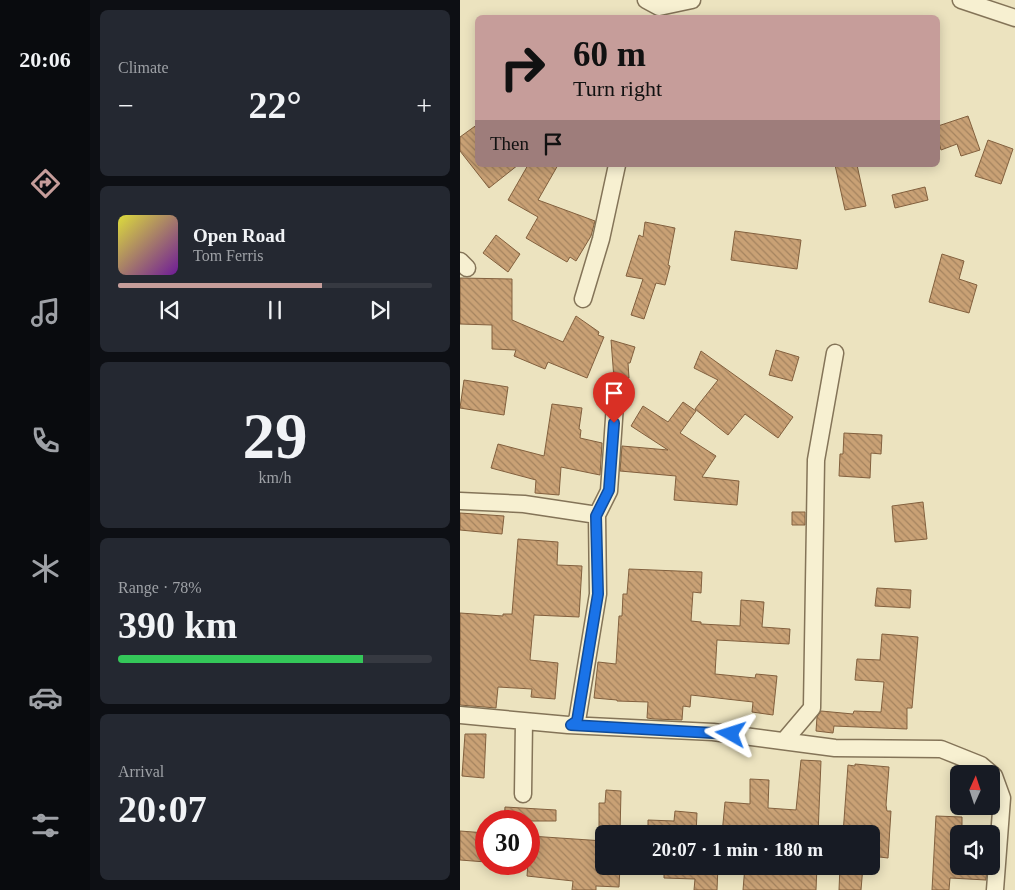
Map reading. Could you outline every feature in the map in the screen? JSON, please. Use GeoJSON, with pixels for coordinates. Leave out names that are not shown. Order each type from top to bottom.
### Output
{"type":"FeatureCollection","features":[{"type":"Feature","properties":{"kind":"street"},"geometry":{"type":"LineString","coordinates":[[656,10],[692,0]]}},
{"type":"Feature","properties":{"kind":"street"},"geometry":{"type":"LineString","coordinates":[[961,0],[1015,18]]}},
{"type":"Feature","properties":{"kind":"street"},"geometry":{"type":"LineString","coordinates":[[583,299],[601,239],[617,167]]}},
{"type":"Feature","properties":{"kind":"street"},"geometry":{"type":"LineString","coordinates":[[784,741],[812,708],[816,460],[835,353]]}},
{"type":"Feature","properties":{"kind":"street"},"geometry":{"type":"LineString","coordinates":[[571,725],[577,721],[598,594],[596,516],[609,490],[616,390]]}},
{"type":"Feature","properties":{"kind":"street"},"geometry":{"type":"LineString","coordinates":[[460,501],[524,504],[596,516]]}},
{"type":"Feature","properties":{"kind":"street"},"geometry":{"type":"LineString","coordinates":[[460,715],[571,725],[714,732],[835,748],[941,749],[981,765],[994,776],[1002,798],[995,890]]}},
{"type":"Feature","properties":{"kind":"street"},"geometry":{"type":"LineString","coordinates":[[523,794],[524,721]]}},
{"type":"Feature","properties":{"kind":"building"},"geometry":{"type":"Polygon","coordinates":[[[968,116],[980,150],[961,156],[957,144],[941,150],[940,125],[968,116]]]}},
{"type":"Feature","properties":{"kind":"building"},"geometry":{"type":"Polygon","coordinates":[[[475,126],[475,167],[515,167],[489,188],[460,151],[460,137],[475,126]]]}},
{"type":"Feature","properties":{"kind":"building"},"geometry":{"type":"Polygon","coordinates":[[[988,140],[1013,149],[1001,184],[975,176],[988,140]]]}},
{"type":"Feature","properties":{"kind":"building"},"geometry":{"type":"Polygon","coordinates":[[[527,167],[557,167],[538,200],[595,221],[591,236],[576,261],[570,257],[567,262],[526,238],[538,217],[508,200],[527,167]]]}},
{"type":"Feature","properties":{"kind":"building"},"geometry":{"type":"Polygon","coordinates":[[[835,167],[857,167],[866,206],[845,210],[835,167]]]}},
{"type":"Feature","properties":{"kind":"building"},"geometry":{"type":"Polygon","coordinates":[[[925,187],[928,200],[895,208],[892,195],[925,187]]]}},
{"type":"Feature","properties":{"kind":"building"},"geometry":{"type":"Polygon","coordinates":[[[645,222],[675,228],[668,265],[670,266],[665,285],[656,283],[644,319],[631,315],[643,279],[626,276],[639,235],[643,237],[645,222]]]}},
{"type":"Feature","properties":{"kind":"building"},"geometry":{"type":"Polygon","coordinates":[[[735,231],[801,240],[797,269],[731,260],[735,231]]]}},
{"type":"Feature","properties":{"kind":"building"},"geometry":{"type":"Polygon","coordinates":[[[496,235],[520,254],[508,272],[483,253],[496,235]]]}},
{"type":"Feature","properties":{"kind":"building"},"geometry":{"type":"Polygon","coordinates":[[[942,254],[964,261],[959,279],[977,285],[969,313],[929,302],[942,254]]]}},
{"type":"Feature","properties":{"kind":"building"},"geometry":{"type":"Polygon","coordinates":[[[460,278],[512,279],[512,320],[563,342],[576,316],[599,332],[598,335],[604,337],[587,378],[548,362],[545,369],[514,356],[516,350],[492,349],[492,325],[460,324],[460,278]]]}},
{"type":"Feature","properties":{"kind":"building"},"geometry":{"type":"Polygon","coordinates":[[[611,340],[635,347],[630,363],[628,363],[629,378],[614,379],[611,340]]]}},
{"type":"Feature","properties":{"kind":"building"},"geometry":{"type":"Polygon","coordinates":[[[776,350],[799,357],[792,381],[769,375],[776,350]]]}},
{"type":"Feature","properties":{"kind":"building"},"geometry":{"type":"Polygon","coordinates":[[[701,351],[793,417],[778,438],[745,414],[728,435],[695,409],[718,380],[694,368],[701,351]]]}},
{"type":"Feature","properties":{"kind":"building"},"geometry":{"type":"Polygon","coordinates":[[[464,380],[508,387],[504,415],[460,408],[464,380]]]}},
{"type":"Feature","properties":{"kind":"building"},"geometry":{"type":"Polygon","coordinates":[[[683,402],[696,411],[680,433],[716,456],[702,477],[739,481],[737,505],[674,500],[676,476],[620,471],[622,446],[668,450],[631,426],[643,406],[668,422],[683,402]]]}},
{"type":"Feature","properties":{"kind":"building"},"geometry":{"type":"Polygon","coordinates":[[[552,404],[582,408],[579,429],[581,430],[580,438],[602,443],[600,475],[561,467],[559,495],[535,493],[536,480],[491,468],[498,444],[544,456],[552,404]]]}},
{"type":"Feature","properties":{"kind":"building"},"geometry":{"type":"Polygon","coordinates":[[[844,433],[882,435],[881,454],[871,453],[870,478],[839,476],[840,454],[843,454],[844,433]]]}},
{"type":"Feature","properties":{"kind":"building"},"geometry":{"type":"Polygon","coordinates":[[[923,502],[927,539],[895,542],[892,506],[923,502]]]}},
{"type":"Feature","properties":{"kind":"building"},"geometry":{"type":"Polygon","coordinates":[[[792,512],[805,512],[805,525],[792,525],[792,512]]]}},
{"type":"Feature","properties":{"kind":"building"},"geometry":{"type":"Polygon","coordinates":[[[460,513],[504,516],[502,534],[460,530],[460,513]]]}},
{"type":"Feature","properties":{"kind":"building"},"geometry":{"type":"Polygon","coordinates":[[[518,539],[558,542],[557,565],[582,566],[579,617],[534,615],[530,660],[558,663],[555,699],[531,697],[532,689],[498,687],[496,708],[460,705],[460,613],[503,616],[503,614],[512,614],[518,539]]]}},
{"type":"Feature","properties":{"kind":"building"},"geometry":{"type":"Polygon","coordinates":[[[629,569],[702,572],[701,593],[693,592],[691,621],[701,622],[701,624],[740,626],[741,600],[764,602],[762,627],[790,629],[789,644],[717,640],[715,674],[755,678],[756,674],[777,676],[773,715],[752,712],[753,702],[691,695],[690,707],[683,706],[682,720],[654,719],[647,718],[648,702],[594,698],[598,662],[616,664],[619,616],[622,616],[623,594],[627,594],[629,569]]]}},
{"type":"Feature","properties":{"kind":"building"},"geometry":{"type":"Polygon","coordinates":[[[877,588],[911,590],[910,608],[875,606],[877,588]]]}},
{"type":"Feature","properties":{"kind":"building"},"geometry":{"type":"Polygon","coordinates":[[[882,634],[918,637],[912,708],[907,708],[907,729],[834,726],[833,733],[816,731],[817,717],[821,711],[853,714],[854,711],[881,712],[884,682],[855,680],[857,659],[880,660],[882,634]]]}},
{"type":"Feature","properties":{"kind":"building"},"geometry":{"type":"Polygon","coordinates":[[[465,734],[486,734],[484,778],[462,776],[465,734]]]}},
{"type":"Feature","properties":{"kind":"building"},"geometry":{"type":"Polygon","coordinates":[[[801,760],[821,761],[818,825],[723,825],[725,802],[750,804],[750,779],[769,780],[768,808],[796,810],[801,760]]]}},
{"type":"Feature","properties":{"kind":"building"},"geometry":{"type":"Polygon","coordinates":[[[855,764],[889,767],[886,805],[887,811],[891,811],[888,858],[880,857],[880,825],[844,825],[848,765],[855,766],[855,764]]]}},
{"type":"Feature","properties":{"kind":"building"},"geometry":{"type":"Polygon","coordinates":[[[606,790],[621,791],[620,825],[599,825],[599,803],[605,803],[606,790]]]}},
{"type":"Feature","properties":{"kind":"building"},"geometry":{"type":"Polygon","coordinates":[[[505,807],[556,810],[556,821],[540,821],[540,810],[505,810],[505,807]]]}},
{"type":"Feature","properties":{"kind":"building"},"geometry":{"type":"Polygon","coordinates":[[[675,811],[697,813],[696,825],[648,825],[648,820],[674,821],[675,811]]]}},
{"type":"Feature","properties":{"kind":"building"},"geometry":{"type":"Polygon","coordinates":[[[936,816],[962,817],[962,825],[950,825],[950,875],[986,875],[986,880],[950,878],[949,890],[932,890],[936,816]]]}},
{"type":"Feature","properties":{"kind":"building"},"geometry":{"type":"Polygon","coordinates":[[[460,831],[475,832],[475,861],[460,860],[460,831]]]}},
{"type":"Feature","properties":{"kind":"building"},"geometry":{"type":"Polygon","coordinates":[[[540,837],[595,840],[595,875],[620,875],[619,887],[596,886],[596,890],[572,890],[573,881],[527,876],[540,875],[540,837]]]}},
{"type":"Feature","properties":{"kind":"building"},"geometry":{"type":"Polygon","coordinates":[[[664,875],[718,875],[717,890],[694,890],[695,879],[664,878],[664,875]]]}},
{"type":"Feature","properties":{"kind":"building"},"geometry":{"type":"Polygon","coordinates":[[[744,875],[817,875],[816,890],[743,890],[744,875]]]}},
{"type":"Feature","properties":{"kind":"building"},"geometry":{"type":"Polygon","coordinates":[[[840,875],[862,875],[861,890],[839,890],[840,875]]]}},
{"type":"Feature","properties":{"kind":"route"},"geometry":{"type":"LineString","coordinates":[[614,423],[609,490],[596,516],[598,594],[577,721],[571,725],[731,734]]}}]}
